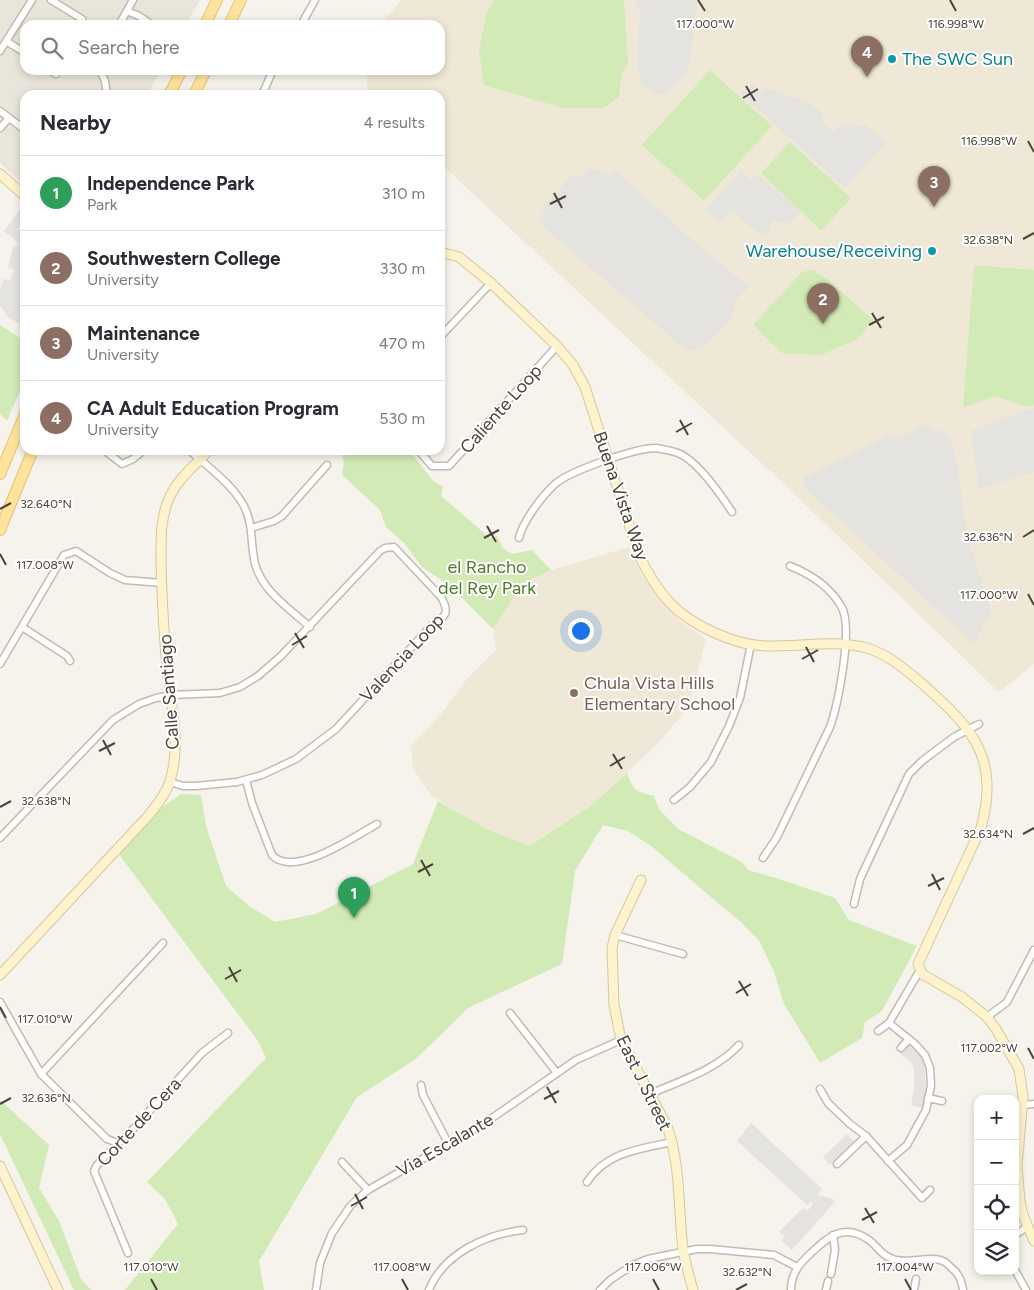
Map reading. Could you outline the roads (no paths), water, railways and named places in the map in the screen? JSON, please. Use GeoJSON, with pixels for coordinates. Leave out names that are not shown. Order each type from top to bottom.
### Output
{"type":"FeatureCollection","features":[{"type":"Feature","properties":{"kind":"main road"},"geometry":{"type":"LineString","coordinates":[[207,20],[217,0]]}},
{"type":"Feature","properties":{"kind":"main road"},"geometry":{"type":"LineString","coordinates":[[231,20],[241,0]]}},
{"type":"Feature","properties":{"kind":"main road"},"geometry":{"type":"LineString","coordinates":[[172,90],[180,75]]}},
{"type":"Feature","properties":{"kind":"main road"},"geometry":{"type":"LineString","coordinates":[[196,90],[204,75]]}},
{"type":"Feature","properties":{"kind":"main road"},"geometry":{"type":"LineString","coordinates":[[0,474],[20,426]]}},
{"type":"Feature","properties":{"kind":"main road"},"geometry":{"type":"LineString","coordinates":[[0,530],[32,455]]}},
{"type":"Feature","properties":{"kind":"street"},"geometry":{"type":"LineString","coordinates":[[0,51],[32,0]]}},
{"type":"Feature","properties":{"kind":"street"},"geometry":{"type":"LineString","coordinates":[[51,0],[82,19]]}},
{"type":"Feature","properties":{"kind":"street"},"geometry":{"type":"LineString","coordinates":[[122,20],[133,0]]}},
{"type":"Feature","properties":{"kind":"street"},"geometry":{"type":"LineString","coordinates":[[305,20],[315,0]]}},
{"type":"Feature","properties":{"kind":"street"},"geometry":{"type":"LineString","coordinates":[[127,11],[145,20]]}},
{"type":"Feature","properties":{"kind":"street"},"geometry":{"type":"LineString","coordinates":[[6,41],[20,51]]}},
{"type":"Feature","properties":{"kind":"street"},"geometry":{"type":"LineString","coordinates":[[102,75],[106,90]]}},
{"type":"Feature","properties":{"kind":"street"},"geometry":{"type":"LineString","coordinates":[[264,90],[271,75]]}},
{"type":"Feature","properties":{"kind":"street"},"geometry":{"type":"LineString","coordinates":[[0,111],[20,126]]}},
{"type":"Feature","properties":{"kind":"street"},"geometry":{"type":"LineString","coordinates":[[0,128],[9,118]]}},
{"type":"Feature","properties":{"kind":"street"},"geometry":{"type":"LineString","coordinates":[[0,174],[20,192]]}},
{"type":"Feature","properties":{"kind":"street","name":"Buena Vista Way"},"geometry":{"type":"LineString","coordinates":[[445,253],[459,257],[491,283],[557,346],[573,365],[585,387],[639,555],[650,577],[670,603],[702,627],[751,644],[764,646],[822,643],[864,647],[891,660],[914,676],[968,730],[980,749],[985,765],[988,788],[986,808],[981,828],[920,960],[920,970]]}},
{"type":"Feature","properties":{"kind":"street"},"geometry":{"type":"LineString","coordinates":[[445,333],[491,283]]}},
{"type":"Feature","properties":{"kind":"street","name":"Caliente Loop"},"geometry":{"type":"LineString","coordinates":[[422,455],[432,466],[449,466],[557,346]]}},
{"type":"Feature","properties":{"kind":"street"},"geometry":{"type":"LineString","coordinates":[[519,538],[527,518],[555,484],[575,472],[639,450],[656,448],[684,456],[706,476],[732,512]]}},
{"type":"Feature","properties":{"kind":"street"},"geometry":{"type":"LineString","coordinates":[[110,455],[122,464],[127,463],[136,455]]}},
{"type":"Feature","properties":{"kind":"street"},"geometry":{"type":"LineString","coordinates":[[194,455],[234,491],[248,514],[255,564],[262,580],[272,594],[310,627]]}},
{"type":"Feature","properties":{"kind":"street","name":"Calle Santiago"},"geometry":{"type":"LineString","coordinates":[[0,975],[148,816],[161,800],[170,782],[177,739],[168,677],[162,583],[161,530],[166,505],[179,481],[204,455]]}},
{"type":"Feature","properties":{"kind":"street"},"geometry":{"type":"LineString","coordinates":[[251,528],[274,521],[282,516],[327,465]]}},
{"type":"Feature","properties":{"kind":"street","name":"Valencia Loop"},"geometry":{"type":"LineString","coordinates":[[0,838],[113,720],[139,704],[156,698],[220,693],[244,685],[274,663],[385,548],[394,547],[442,597],[446,605],[446,612],[442,619],[432,625],[336,729],[296,759],[274,770],[246,780],[203,786],[183,786],[170,782]]}},
{"type":"Feature","properties":{"kind":"street"},"geometry":{"type":"LineString","coordinates":[[0,664],[64,554],[76,551],[110,574],[125,580],[162,583]]}},
{"type":"Feature","properties":{"kind":"street"},"geometry":{"type":"LineString","coordinates":[[763,858],[777,837],[830,727],[836,708],[845,644],[846,618],[842,607],[816,580],[790,566]]}},
{"type":"Feature","properties":{"kind":"street"},"geometry":{"type":"LineString","coordinates":[[22,627],[67,656],[70,661]]}},
{"type":"Feature","properties":{"kind":"street"},"geometry":{"type":"LineString","coordinates":[[674,800],[694,783],[711,762],[729,726],[740,698],[751,644]]}},
{"type":"Feature","properties":{"kind":"street"},"geometry":{"type":"LineString","coordinates":[[854,904],[860,879],[909,774],[922,761],[954,737],[979,724]]}},
{"type":"Feature","properties":{"kind":"street"},"geometry":{"type":"LineString","coordinates":[[246,780],[252,803],[272,856],[276,861],[288,863],[323,854],[377,824]]}},
{"type":"Feature","properties":{"kind":"street","name":"East J Street"},"geometry":{"type":"LineString","coordinates":[[642,880],[615,935],[612,948],[614,1005],[621,1040],[667,1126],[672,1142],[683,1251],[693,1290]]}},
{"type":"Feature","properties":{"kind":"street"},"geometry":{"type":"LineString","coordinates":[[615,935],[683,954]]}},
{"type":"Feature","properties":{"kind":"street"},"geometry":{"type":"LineString","coordinates":[[41,1074],[163,943]]}},
{"type":"Feature","properties":{"kind":"street"},"geometry":{"type":"LineString","coordinates":[[987,1017],[1007,1002],[1034,950]]}},
{"type":"Feature","properties":{"kind":"street"},"geometry":{"type":"LineString","coordinates":[[878,1031],[889,1023],[920,970],[929,978],[962,997],[987,1017],[996,1029],[1019,1069],[1023,1096],[1017,1166],[1020,1201],[1027,1227],[1034,1241]]}},
{"type":"Feature","properties":{"kind":"street"},"geometry":{"type":"LineString","coordinates":[[0,1002],[41,1074],[107,1139],[118,1143]]}},
{"type":"Feature","properties":{"kind":"street"},"geometry":{"type":"LineString","coordinates":[[510,1013],[557,1073]]}},
{"type":"Feature","properties":{"kind":"street"},"geometry":{"type":"LineString","coordinates":[[888,1161],[907,1145],[926,1110],[931,1086],[930,1068],[925,1055],[916,1044],[889,1023]]}},
{"type":"Feature","properties":{"kind":"street","name":"Corte de Cera"},"geometry":{"type":"LineString","coordinates":[[128,1253],[94,1171],[97,1165],[202,1052],[228,1034]]}},
{"type":"Feature","properties":{"kind":"street"},"geometry":{"type":"LineString","coordinates":[[901,1048],[909,1039]]}},
{"type":"Feature","properties":{"kind":"street","name":"Via Escalante"},"geometry":{"type":"LineString","coordinates":[[316,1290],[320,1263],[332,1233],[344,1214],[368,1190],[482,1125],[586,1054],[621,1040]]}},
{"type":"Feature","properties":{"kind":"street"},"geometry":{"type":"LineString","coordinates":[[650,1094],[713,1067],[731,1054],[739,1044]]}},
{"type":"Feature","properties":{"kind":"street"},"geometry":{"type":"LineString","coordinates":[[421,1086],[423,1095],[448,1143]]}},
{"type":"Feature","properties":{"kind":"street"},"geometry":{"type":"LineString","coordinates":[[820,1089],[828,1103],[866,1136],[922,1198],[930,1190]]}},
{"type":"Feature","properties":{"kind":"street"},"geometry":{"type":"LineString","coordinates":[[928,1098],[942,1101]]}},
{"type":"Feature","properties":{"kind":"street"},"geometry":{"type":"LineString","coordinates":[[1023,1105],[1034,1104]]}},
{"type":"Feature","properties":{"kind":"street"},"geometry":{"type":"LineString","coordinates":[[837,1164],[866,1136]]}},
{"type":"Feature","properties":{"kind":"street"},"geometry":{"type":"LineString","coordinates":[[587,1182],[593,1173],[620,1154],[672,1142]]}},
{"type":"Feature","properties":{"kind":"street"},"geometry":{"type":"LineString","coordinates":[[342,1162],[368,1190]]}},
{"type":"Feature","properties":{"kind":"street"},"geometry":{"type":"LineString","coordinates":[[0,1166],[58,1290]]}},
{"type":"Feature","properties":{"kind":"street"},"geometry":{"type":"LineString","coordinates":[[1019,1232],[1027,1227]]}},
{"type":"Feature","properties":{"kind":"street"},"geometry":{"type":"LineString","coordinates":[[429,1290],[438,1272],[454,1257],[468,1248],[506,1232],[523,1230]]}},
{"type":"Feature","properties":{"kind":"street"},"geometry":{"type":"LineString","coordinates":[[792,1290],[797,1267],[827,1238],[840,1233],[853,1233],[869,1240],[891,1258],[905,1262],[932,1259],[946,1262],[959,1275],[963,1290]]}},
{"type":"Feature","properties":{"kind":"street"},"geometry":{"type":"LineString","coordinates":[[826,1290],[836,1250],[833,1235]]}},
{"type":"Feature","properties":{"kind":"street"},"geometry":{"type":"LineString","coordinates":[[600,1290],[610,1280],[633,1264],[683,1251],[710,1249],[774,1255],[797,1267]]}},
{"type":"Feature","properties":{"kind":"street"},"geometry":{"type":"LineString","coordinates":[[1018,1275],[1026,1290]]}},
{"type":"Feature","properties":{"kind":"street"},"geometry":{"type":"LineString","coordinates":[[914,1290],[916,1279]]}},
{"type":"Feature","properties":{"kind":"place","name":"The SWC Sun"},"geometry":{"type":"Point","coordinates":[892,59]}},
{"type":"Feature","properties":{"kind":"place","name":"CA Adult Education Program"},"geometry":{"type":"Point","coordinates":[867,77]}},
{"type":"Feature","properties":{"kind":"place","name":"Maintenance"},"geometry":{"type":"Point","coordinates":[934,207]}},
{"type":"Feature","properties":{"kind":"place","name":"Warehouse/Receiving"},"geometry":{"type":"Point","coordinates":[932,251]}},
{"type":"Feature","properties":{"kind":"place","name":"Southwestern College"},"geometry":{"type":"Point","coordinates":[823,324]}},
{"type":"Feature","properties":{"kind":"place","name":"Chula Vista Hills Elementary School"},"geometry":{"type":"Point","coordinates":[574,693]}},
{"type":"Feature","properties":{"kind":"place","name":"Independence Park"},"geometry":{"type":"Point","coordinates":[354,918]}},
{"type":"Feature","properties":{"kind":"park label","name":"el Rancho del Rey Park"},"geometry":{"type":"Point","coordinates":[487,577]}}]}
